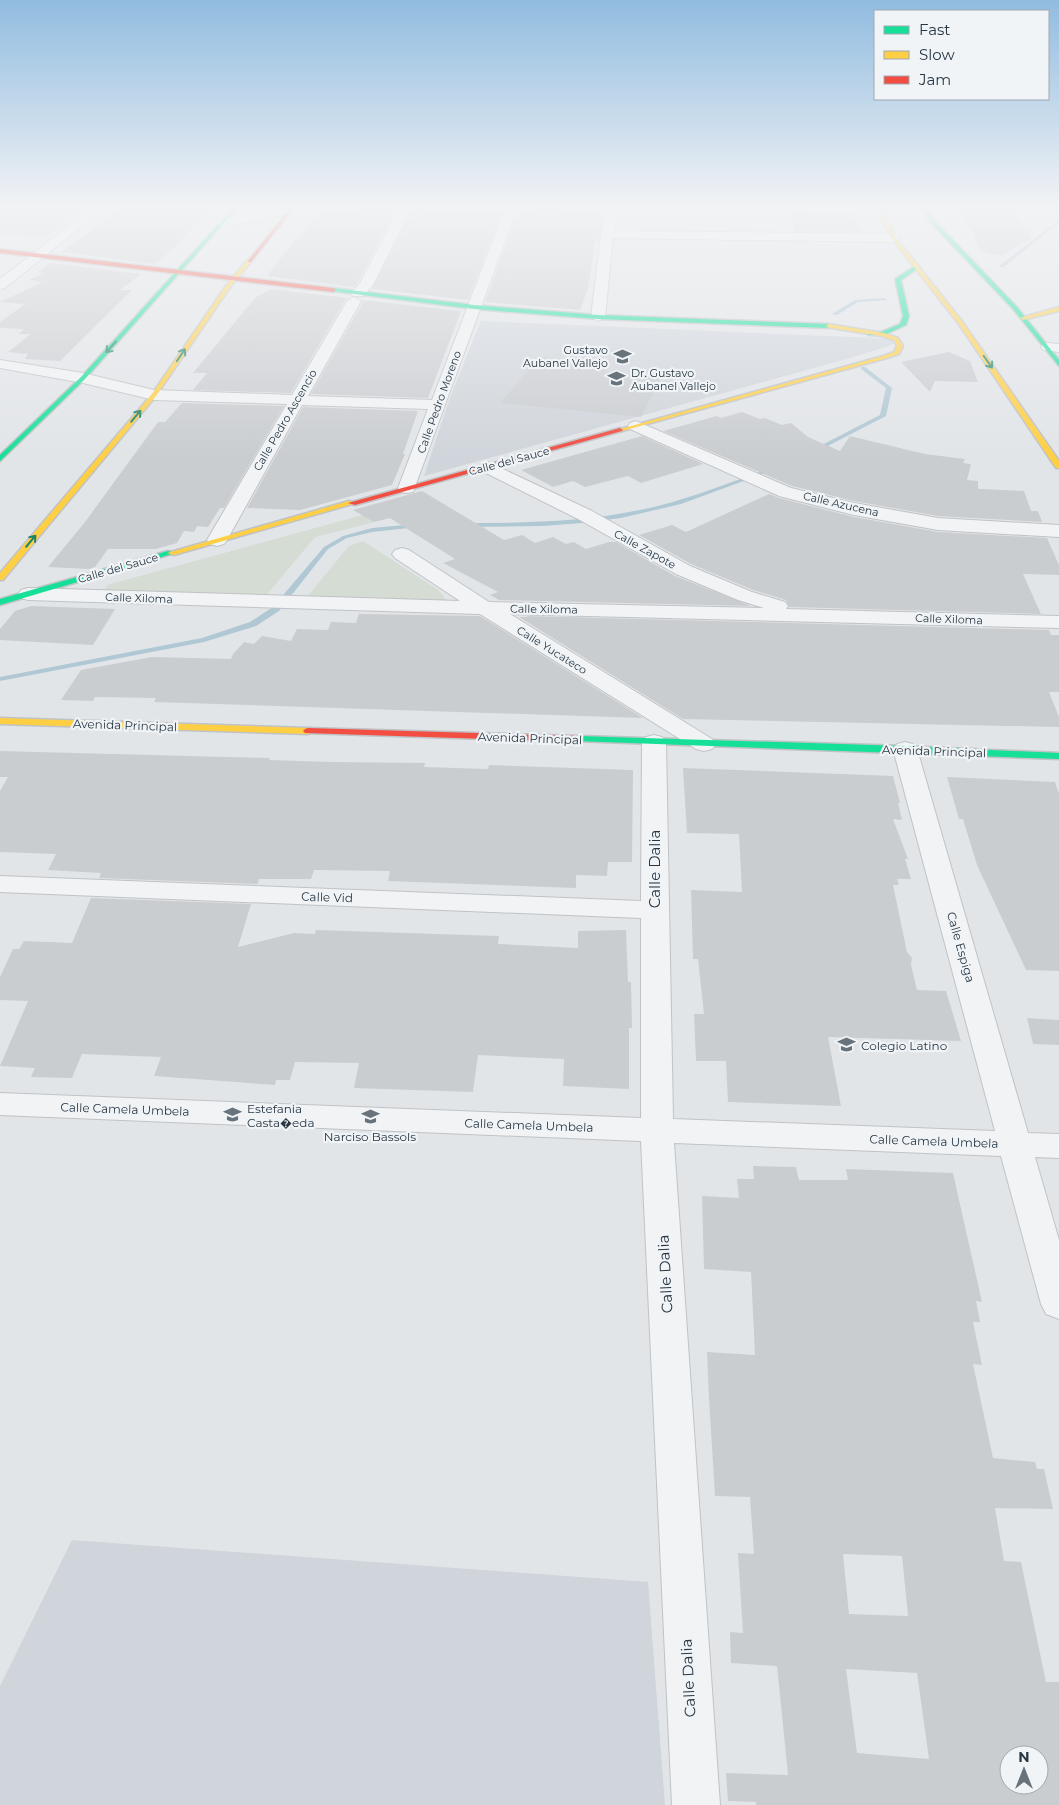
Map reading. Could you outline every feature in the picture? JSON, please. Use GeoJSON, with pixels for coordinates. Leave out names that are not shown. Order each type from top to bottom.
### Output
{"type":"FeatureCollection","features":[{"type":"Feature","properties":{"kind":"main road"},"geometry":{"type":"LineString","coordinates":[[0,459],[83,378],[162,290]]}},
{"type":"Feature","properties":{"kind":"main road"},"geometry":{"type":"LineString","coordinates":[[0,578],[154,395],[226,290]]}},
{"type":"Feature","properties":{"kind":"main road"},"geometry":{"type":"LineString","coordinates":[[300,290],[597,326],[834,335],[882,334],[903,325],[906,319],[900,290]]}},
{"type":"Feature","properties":{"kind":"main road"},"geometry":{"type":"LineString","coordinates":[[935,290],[966,330],[1059,466]]}},
{"type":"Feature","properties":{"kind":"main road"},"geometry":{"type":"LineString","coordinates":[[997,290],[1054,348],[1059,364]]}},
{"type":"Feature","properties":{"kind":"main road"},"geometry":{"type":"LineString","coordinates":[[1023,318],[1059,309]]}},
{"type":"Feature","properties":{"kind":"main road"},"geometry":{"type":"LineString","coordinates":[[472,311],[833,326],[882,334]]}},
{"type":"Feature","properties":{"kind":"main road","name":"Calle del Sauce"},"geometry":{"type":"LineString","coordinates":[[0,602],[217,540],[898,353],[900,346],[896,339],[882,334]]}},
{"type":"Feature","properties":{"kind":"main road","name":"Avenida Principal"},"geometry":{"type":"LineString","coordinates":[[0,721],[906,749],[1059,756]]}},
{"type":"Feature","properties":{"kind":"street","name":"Calle Pedro Ascencio"},"geometry":{"type":"LineString","coordinates":[[217,540],[362,290]]}},
{"type":"Feature","properties":{"kind":"street","name":"Calle Pedro Moreno"},"geometry":{"type":"LineString","coordinates":[[407,488],[480,290]]}},
{"type":"Feature","properties":{"kind":"street"},"geometry":{"type":"LineString","coordinates":[[598,317],[601,290]]}},
{"type":"Feature","properties":{"kind":"street"},"geometry":{"type":"LineString","coordinates":[[0,364],[83,378],[154,395],[438,405]]}},
{"type":"Feature","properties":{"kind":"street","name":"Calle Azucena"},"geometry":{"type":"LineString","coordinates":[[636,426],[735,472],[785,492],[854,509],[938,524],[1059,531]]}},
{"type":"Feature","properties":{"kind":"street","name":"Calle Zapote"},"geometry":{"type":"LineString","coordinates":[[488,467],[585,515],[683,570],[745,596],[808,615]]}},
{"type":"Feature","properties":{"kind":"street","name":"Calle Yucateco"},"geometry":{"type":"LineString","coordinates":[[402,554],[485,608],[704,744]]}},
{"type":"Feature","properties":{"kind":"street","name":"Calle Xiloma"},"geometry":{"type":"LineString","coordinates":[[28,594],[254,602],[1059,622]]}},
{"type":"Feature","properties":{"kind":"street","name":"Calle Dalia"},"geometry":{"type":"LineString","coordinates":[[654,742],[657,1130],[696,1805]]}},
{"type":"Feature","properties":{"kind":"street","name":"Calle Espiga"},"geometry":{"type":"LineString","coordinates":[[906,749],[1059,1304]]}},
{"type":"Feature","properties":{"kind":"street","name":"Calle Vid"},"geometry":{"type":"LineString","coordinates":[[0,884],[654,910]]}},
{"type":"Feature","properties":{"kind":"street","name":"Calle Camela Umbela"},"geometry":{"type":"LineString","coordinates":[[0,1104],[1059,1146]]}},
{"type":"Feature","properties":{"kind":"shaded area","name":"Dr. Gustavo Aubanel Vallejo"},"geometry":{"type":"Polygon","coordinates":[[[481,321],[900,340],[889,346],[850,358],[424,476],[449,400],[481,321]]]}},
{"type":"Feature","properties":{"kind":"shaded area"},"geometry":{"type":"Polygon","coordinates":[[[363,515],[375,522],[315,537],[265,597],[109,593],[104,590],[107,585],[363,515]]]}},
{"type":"Feature","properties":{"kind":"shaded area"},"geometry":{"type":"Polygon","coordinates":[[[363,541],[438,590],[447,601],[306,598],[349,546],[363,541]]]}},
{"type":"Feature","properties":{"kind":"shaded area"},"geometry":{"type":"Polygon","coordinates":[[[72,1540],[648,1582],[665,1805],[0,1805],[0,1686],[72,1540]]]}},
{"type":"Feature","properties":{"kind":"building"},"geometry":{"type":"Polygon","coordinates":[[[25,290],[132,290],[60,361],[25,359],[28,354],[8,352],[31,334],[19,334],[24,329],[0,328],[0,322],[25,304],[0,302],[25,290]]]}},
{"type":"Feature","properties":{"kind":"building"},"geometry":{"type":"Polygon","coordinates":[[[269,290],[282,290],[348,298],[345,300],[291,393],[193,390],[207,373],[193,373],[256,297],[269,290]]]}},
{"type":"Feature","properties":{"kind":"building"},"geometry":{"type":"Polygon","coordinates":[[[383,290],[472,290],[468,300],[383,290]]]}},
{"type":"Feature","properties":{"kind":"building"},"geometry":{"type":"Polygon","coordinates":[[[489,290],[587,290],[580,310],[485,302],[489,290]]]}},
{"type":"Feature","properties":{"kind":"building"},"geometry":{"type":"Polygon","coordinates":[[[362,300],[461,311],[428,398],[311,394],[363,302],[362,300]]]}},
{"type":"Feature","properties":{"kind":"building"},"geometry":{"type":"Polygon","coordinates":[[[949,352],[970,361],[978,382],[935,381],[930,392],[901,362],[949,352]]]}},
{"type":"Feature","properties":{"kind":"building"},"geometry":{"type":"Polygon","coordinates":[[[568,355],[611,360],[604,373],[661,377],[641,417],[500,403],[540,357],[566,359],[568,355]]]}},
{"type":"Feature","properties":{"kind":"building"},"geometry":{"type":"Polygon","coordinates":[[[182,403],[284,406],[224,508],[220,508],[208,527],[197,526],[194,532],[184,531],[177,543],[156,549],[108,549],[95,567],[89,569],[48,567],[85,522],[158,422],[165,422],[182,403]]]}},
{"type":"Feature","properties":{"kind":"building"},"geometry":{"type":"Polygon","coordinates":[[[303,407],[418,411],[403,454],[405,454],[392,485],[300,510],[247,508],[303,407]]]}},
{"type":"Feature","properties":{"kind":"building"},"geometry":{"type":"Polygon","coordinates":[[[742,412],[782,425],[791,423],[808,437],[840,451],[850,436],[925,454],[965,459],[963,463],[971,464],[967,480],[978,481],[978,489],[1024,491],[1031,511],[1038,511],[1042,522],[938,516],[854,501],[792,486],[663,431],[717,416],[721,418],[742,412]]]}},
{"type":"Feature","properties":{"kind":"building"},"geometry":{"type":"Polygon","coordinates":[[[642,436],[703,464],[641,483],[628,476],[585,487],[573,481],[553,487],[521,470],[642,436]]]}},
{"type":"Feature","properties":{"kind":"building"},"geometry":{"type":"Polygon","coordinates":[[[422,491],[504,540],[522,535],[535,543],[553,537],[566,544],[574,542],[586,549],[609,542],[616,542],[675,576],[751,606],[499,600],[490,595],[498,592],[443,563],[455,559],[390,518],[374,522],[353,510],[422,491]]]}},
{"type":"Feature","properties":{"kind":"building"},"geometry":{"type":"Polygon","coordinates":[[[769,494],[854,517],[938,532],[1047,538],[1059,565],[1059,575],[1023,574],[1041,614],[789,607],[786,600],[753,590],[691,564],[639,535],[672,525],[686,532],[769,494]]]}},
{"type":"Feature","properties":{"kind":"building"},"geometry":{"type":"Polygon","coordinates":[[[31,606],[115,609],[93,645],[0,640],[0,629],[15,611],[31,606]]]}},
{"type":"Feature","properties":{"kind":"building"},"geometry":{"type":"Polygon","coordinates":[[[359,614],[480,616],[643,718],[154,702],[156,698],[95,697],[93,701],[61,700],[81,670],[152,657],[231,659],[244,642],[254,644],[262,636],[291,641],[297,629],[328,630],[331,622],[356,623],[359,614]]]}},
{"type":"Feature","properties":{"kind":"building"},"geometry":{"type":"Polygon","coordinates":[[[526,616],[1049,630],[1051,635],[1059,635],[1059,692],[1049,692],[1059,717],[1059,727],[683,719],[519,617],[528,617],[526,616]]]}},
{"type":"Feature","properties":{"kind":"building"},"geometry":{"type":"Polygon","coordinates":[[[0,751],[270,758],[269,760],[331,762],[425,763],[424,767],[488,769],[489,765],[633,770],[632,862],[608,862],[607,876],[576,875],[576,888],[388,881],[390,871],[314,870],[311,879],[259,879],[258,884],[99,878],[101,873],[48,870],[56,854],[0,852],[0,791],[8,777],[0,777],[0,751]]]}},
{"type":"Feature","properties":{"kind":"building"},"geometry":{"type":"Polygon","coordinates":[[[683,768],[893,776],[902,820],[893,819],[908,859],[905,859],[911,879],[897,879],[899,885],[893,885],[907,952],[912,958],[911,965],[917,990],[946,991],[961,1041],[828,1037],[841,1106],[728,1102],[726,1061],[696,1061],[694,1014],[704,1014],[698,959],[693,959],[691,890],[742,892],[739,834],[687,833],[683,768]]]}},
{"type":"Feature","properties":{"kind":"building"},"geometry":{"type":"Polygon","coordinates":[[[947,777],[1055,782],[1059,794],[1059,971],[1026,970],[977,865],[963,819],[959,819],[947,777]]]}},
{"type":"Feature","properties":{"kind":"building"},"geometry":{"type":"Polygon","coordinates":[[[91,898],[251,904],[238,947],[294,933],[315,934],[316,930],[499,936],[498,944],[578,948],[578,931],[626,930],[628,982],[631,982],[632,1028],[629,1028],[629,1089],[563,1086],[564,1059],[478,1055],[473,1092],[354,1088],[359,1063],[295,1062],[290,1080],[276,1080],[275,1085],[154,1076],[161,1057],[82,1054],[72,1078],[31,1077],[35,1068],[0,1066],[28,1001],[0,1000],[0,977],[13,949],[19,949],[24,941],[72,943],[91,898]]]}},
{"type":"Feature","properties":{"kind":"building"},"geometry":{"type":"Polygon","coordinates":[[[1027,1018],[1059,1020],[1059,1045],[1033,1044],[1027,1018]]]}},
{"type":"Feature","properties":{"kind":"building"},"geometry":{"type":"Polygon","coordinates":[[[753,1166],[796,1167],[799,1180],[848,1180],[846,1169],[953,1173],[982,1302],[976,1301],[980,1322],[973,1322],[982,1365],[973,1364],[993,1458],[1035,1462],[1037,1469],[1044,1469],[1053,1509],[995,1508],[1004,1561],[1021,1562],[1046,1682],[1059,1682],[1059,1805],[756,1805],[756,1802],[728,1801],[726,1773],[788,1775],[777,1666],[731,1663],[730,1632],[743,1633],[738,1553],[754,1554],[750,1497],[715,1496],[707,1352],[755,1355],[751,1272],[704,1269],[702,1196],[739,1198],[737,1179],[754,1179],[753,1166]],[[843,1554],[849,1614],[908,1616],[902,1556],[843,1554]],[[846,1669],[857,1753],[929,1759],[917,1673],[846,1669]]]}},
{"type":"Feature","properties":{"kind":"waterway"},"geometry":{"type":"LineString","coordinates":[[835,314],[857,301],[885,299]]}},
{"type":"Feature","properties":{"kind":"waterway"},"geometry":{"type":"LineString","coordinates":[[816,450],[883,416],[889,388],[863,368]]}},
{"type":"Feature","properties":{"kind":"waterway"},"geometry":{"type":"LineString","coordinates":[[465,525],[562,523],[621,516],[660,508],[717,490],[773,469]]}},
{"type":"Feature","properties":{"kind":"waterway"},"geometry":{"type":"LineString","coordinates":[[0,679],[204,640],[253,624],[276,609],[326,548],[345,537],[372,530],[416,526]]}},
{"type":"Feature","properties":{"kind":"traffic: fast"},"geometry":{"type":"LineString","coordinates":[[0,459],[83,378],[162,290]]}},
{"type":"Feature","properties":{"kind":"traffic: fast"},"geometry":{"type":"LineString","coordinates":[[335,290],[474,307],[598,317],[828,326]]}},
{"type":"Feature","properties":{"kind":"traffic: fast"},"geometry":{"type":"LineString","coordinates":[[870,334],[882,334],[903,325],[906,316],[900,290]]}},
{"type":"Feature","properties":{"kind":"traffic: fast"},"geometry":{"type":"LineString","coordinates":[[998,290],[1015,308],[1059,364]]}},
{"type":"Feature","properties":{"kind":"traffic: fast"},"geometry":{"type":"LineString","coordinates":[[0,602],[171,553]]}},
{"type":"Feature","properties":{"kind":"traffic: fast"},"geometry":{"type":"LineString","coordinates":[[579,739],[905,749],[1059,756]]}},
{"type":"Feature","properties":{"kind":"traffic: slow"},"geometry":{"type":"LineString","coordinates":[[0,578],[154,395],[225,290]]}},
{"type":"Feature","properties":{"kind":"traffic: slow"},"geometry":{"type":"LineString","coordinates":[[935,290],[960,322],[1059,466]]}},
{"type":"Feature","properties":{"kind":"traffic: slow"},"geometry":{"type":"LineString","coordinates":[[1023,318],[1059,309]]}},
{"type":"Feature","properties":{"kind":"traffic: slow"},"geometry":{"type":"LineString","coordinates":[[620,430],[885,357],[897,353],[900,346],[896,339],[882,334],[828,326]]}},
{"type":"Feature","properties":{"kind":"traffic: slow"},"geometry":{"type":"LineString","coordinates":[[171,553],[352,503]]}},
{"type":"Feature","properties":{"kind":"traffic: slow"},"geometry":{"type":"LineString","coordinates":[[0,721],[308,731]]}},
{"type":"Feature","properties":{"kind":"traffic: jam"},"geometry":{"type":"LineString","coordinates":[[352,503],[620,430]]}},
{"type":"Feature","properties":{"kind":"traffic: jam"},"geometry":{"type":"LineString","coordinates":[[308,731],[579,739]]}},
{"type":"Feature","properties":{"kind":"place","name":"Gustavo Aubanel Vallejo"},"geometry":{"type":"Point","coordinates":[622,356]}},
{"type":"Feature","properties":{"kind":"place","name":"Dr. Gustavo Aubanel Vallejo"},"geometry":{"type":"Point","coordinates":[617,379]}},
{"type":"Feature","properties":{"kind":"place","name":"Colegio Latino"},"geometry":{"type":"Point","coordinates":[847,1045]}},
{"type":"Feature","properties":{"kind":"place","name":"Estefania Casta�eda"},"geometry":{"type":"Point","coordinates":[233,1115]}},
{"type":"Feature","properties":{"kind":"place","name":"Narciso Bassols"},"geometry":{"type":"Point","coordinates":[370,1117]}}]}
